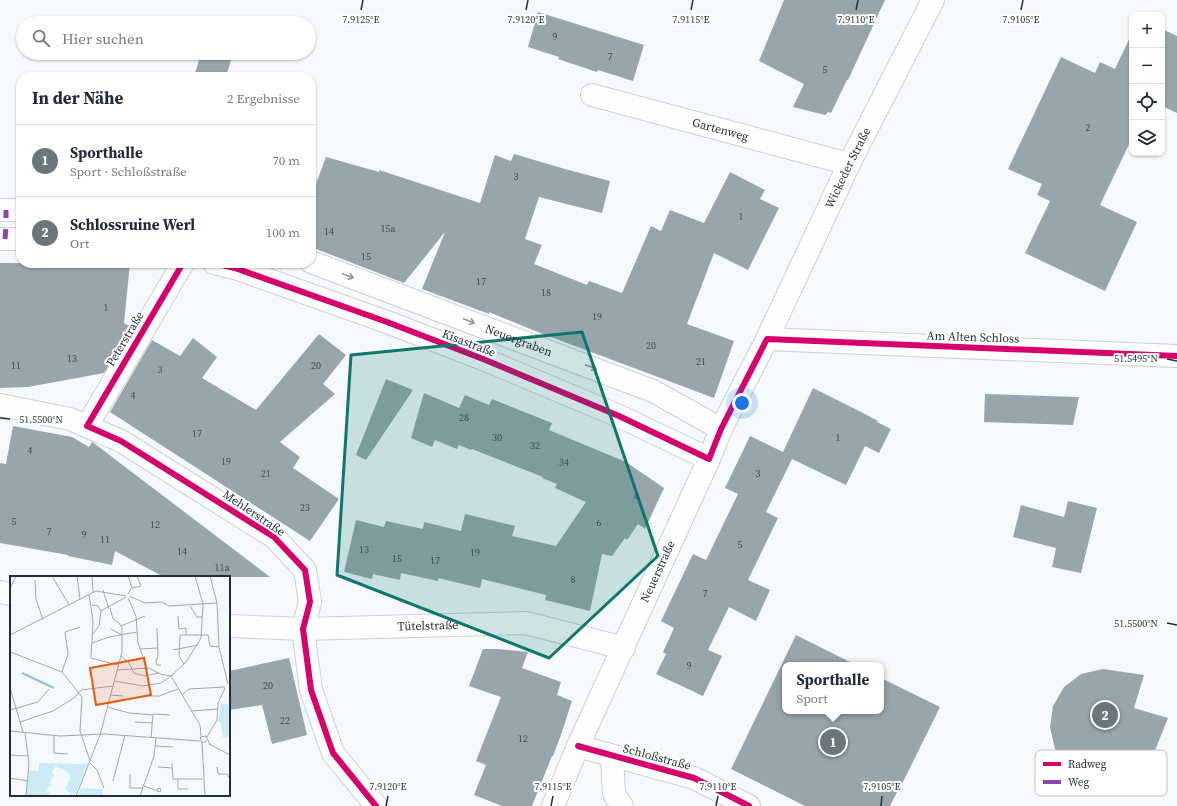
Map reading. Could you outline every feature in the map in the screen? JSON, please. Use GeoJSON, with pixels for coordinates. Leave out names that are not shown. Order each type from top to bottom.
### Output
{"type":"FeatureCollection","features":[{"type":"Feature","properties":{"kind":"street","name":"Wickeder Straße"},"geometry":{"type":"LineString","coordinates":[[767,339],[850,164],[933,0]]}},
{"type":"Feature","properties":{"kind":"street","name":"Gartenweg"},"geometry":{"type":"LineString","coordinates":[[592,95],[850,164]]}},
{"type":"Feature","properties":{"kind":"street"},"geometry":{"type":"LineString","coordinates":[[0,210],[16,210]]}},
{"type":"Feature","properties":{"kind":"street"},"geometry":{"type":"LineString","coordinates":[[0,239],[16,239]]}},
{"type":"Feature","properties":{"kind":"street","name":"Neuergraben"},"geometry":{"type":"LineString","coordinates":[[316,264],[654,390],[721,429]]}},
{"type":"Feature","properties":{"kind":"street","name":"Peterstraße"},"geometry":{"type":"LineString","coordinates":[[87,426],[180,268]]}},
{"type":"Feature","properties":{"kind":"street","name":"Kisastraße"},"geometry":{"type":"LineString","coordinates":[[235,268],[373,317],[482,359],[619,416],[709,459]]}},
{"type":"Feature","properties":{"kind":"street","name":"Am Alten Schloss"},"geometry":{"type":"LineString","coordinates":[[767,339],[1177,356]]}},
{"type":"Feature","properties":{"kind":"street","name":"Neuerstraße"},"geometry":{"type":"LineString","coordinates":[[553,806],[578,746],[624,648],[721,429],[767,339]]}},
{"type":"Feature","properties":{"kind":"street","name":"Mehlerstraße"},"geometry":{"type":"LineString","coordinates":[[0,406],[70,419],[121,441],[274,537],[306,570],[310,602],[303,629],[311,690],[333,753],[376,806]]}},
{"type":"Feature","properties":{"kind":"street"},"geometry":{"type":"LineString","coordinates":[[0,592],[10,594]]}},
{"type":"Feature","properties":{"kind":"street","name":"Tütelstraße"},"geometry":{"type":"LineString","coordinates":[[230,626],[303,629],[526,623],[624,648]]}},
{"type":"Feature","properties":{"kind":"street","name":"Schloßstraße"},"geometry":{"type":"LineString","coordinates":[[578,746],[694,778],[749,806]]}},
{"type":"Feature","properties":{"kind":"street"},"geometry":{"type":"LineString","coordinates":[[612,756],[614,794],[622,806]]}},
{"type":"Feature","properties":{"kind":"highlighted area"},"geometry":{"type":"Polygon","coordinates":[[[582,332],[658,556],[549,658],[337,575],[351,355],[582,332]]]}},
{"type":"Feature","properties":{"kind":"building"},"geometry":{"type":"Polygon","coordinates":[[[784,0],[885,0],[831,113],[828,112],[825,115],[793,107],[804,84],[759,61],[784,0]]]}},
{"type":"Feature","properties":{"kind":"building"},"geometry":{"type":"Polygon","coordinates":[[[538,12],[644,45],[633,81],[598,70],[597,72],[528,47],[538,12]]]}},
{"type":"Feature","properties":{"kind":"building"},"geometry":{"type":"Polygon","coordinates":[[[1165,30],[1177,36],[1177,113],[1165,107],[1165,30]]]}},
{"type":"Feature","properties":{"kind":"building"},"geometry":{"type":"Polygon","coordinates":[[[1129,39],[1129,144],[1100,205],[1137,222],[1105,291],[1025,253],[1050,201],[1037,195],[1042,184],[1008,169],[1061,57],[1095,73],[1100,62],[1115,69],[1129,39]]]}},
{"type":"Feature","properties":{"kind":"building"},"geometry":{"type":"Polygon","coordinates":[[[199,60],[231,60],[227,72],[195,72],[199,60]]]}},
{"type":"Feature","properties":{"kind":"building"},"geometry":{"type":"Polygon","coordinates":[[[514,154],[610,181],[602,213],[539,197],[525,239],[542,245],[534,264],[587,285],[589,281],[622,293],[651,226],[661,231],[670,210],[704,223],[730,172],[765,190],[760,199],[779,208],[748,270],[714,253],[687,324],[734,341],[714,398],[535,331],[489,312],[489,314],[422,289],[445,232],[404,283],[316,249],[316,184],[326,157],[379,172],[379,170],[480,203],[495,155],[511,161],[514,154]]]}},
{"type":"Feature","properties":{"kind":"building"},"geometry":{"type":"Polygon","coordinates":[[[0,263],[16,263],[16,268],[130,268],[124,323],[131,327],[104,373],[28,387],[0,388],[0,263]]]}},
{"type":"Feature","properties":{"kind":"building"},"geometry":{"type":"Polygon","coordinates":[[[319,334],[346,355],[323,384],[335,394],[280,442],[300,457],[293,468],[339,499],[310,541],[110,412],[152,340],[180,356],[193,338],[217,357],[202,378],[256,410],[319,334]]]}},
{"type":"Feature","properties":{"kind":"building"},"geometry":{"type":"Polygon","coordinates":[[[386,379],[413,390],[366,460],[356,455],[386,379]]]}},
{"type":"Feature","properties":{"kind":"building"},"geometry":{"type":"Polygon","coordinates":[[[813,388],[891,429],[879,453],[865,446],[846,485],[792,459],[766,512],[778,518],[748,580],[770,590],[756,621],[729,607],[708,650],[722,656],[703,696],[656,674],[666,654],[663,652],[674,628],[661,621],[693,554],[706,560],[738,494],[725,488],[750,436],[783,452],[813,388]]]}},
{"type":"Feature","properties":{"kind":"building"},"geometry":{"type":"Polygon","coordinates":[[[424,393],[459,408],[465,395],[489,405],[492,399],[552,423],[549,430],[626,462],[664,488],[645,529],[638,524],[627,540],[625,538],[612,556],[602,554],[590,611],[545,600],[546,595],[482,579],[480,588],[438,578],[438,581],[401,573],[400,580],[373,574],[372,579],[344,572],[356,520],[384,527],[386,521],[423,529],[424,522],[461,531],[465,514],[515,526],[512,536],[556,546],[586,502],[555,488],[557,484],[542,478],[543,477],[472,449],[471,450],[459,445],[457,449],[435,440],[432,447],[411,438],[424,393]]]}},
{"type":"Feature","properties":{"kind":"building"},"geometry":{"type":"Polygon","coordinates":[[[985,394],[1079,397],[1073,425],[984,422],[985,394]]]}},
{"type":"Feature","properties":{"kind":"building"},"geometry":{"type":"Polygon","coordinates":[[[13,426],[72,437],[89,447],[92,442],[270,577],[162,576],[115,551],[112,565],[68,555],[0,543],[0,463],[6,464],[13,426]]]}},
{"type":"Feature","properties":{"kind":"building"},"geometry":{"type":"Polygon","coordinates":[[[1068,501],[1097,508],[1081,573],[1052,567],[1056,548],[1013,537],[1021,505],[1064,517],[1068,501]]]}},
{"type":"Feature","properties":{"kind":"building"},"geometry":{"type":"Polygon","coordinates":[[[796,635],[850,662],[783,662],[796,635]]]}},
{"type":"Feature","properties":{"kind":"building"},"geometry":{"type":"Polygon","coordinates":[[[483,649],[528,652],[522,668],[561,682],[557,695],[572,701],[553,756],[532,806],[502,806],[474,795],[486,765],[476,761],[501,697],[469,686],[483,649]]]}},
{"type":"Feature","properties":{"kind":"building"},"geometry":{"type":"Polygon","coordinates":[[[289,658],[307,735],[272,744],[262,705],[230,710],[230,671],[289,658]]]}},
{"type":"Feature","properties":{"kind":"building"},"geometry":{"type":"Polygon","coordinates":[[[782,664],[782,714],[884,714],[884,679],[940,707],[890,806],[805,806],[731,769],[782,664]]]}},
{"type":"Feature","properties":{"kind":"building"},"geometry":{"type":"Polygon","coordinates":[[[1103,669],[1144,675],[1134,708],[1168,718],[1155,750],[1056,750],[1050,727],[1053,706],[1064,687],[1081,674],[1103,669]]]}},
{"type":"Feature","properties":{"kind":"marked path"},"geometry":{"type":"LineString","coordinates":[[6,210],[6,218]]}},
{"type":"Feature","properties":{"kind":"marked path"},"geometry":{"type":"LineString","coordinates":[[5,239],[6,227]]}},
{"type":"Feature","properties":{"kind":"cycle path"},"geometry":{"type":"LineString","coordinates":[[180,268],[87,426],[121,441],[274,537],[305,570],[310,602],[303,629],[311,690],[333,753],[376,806]]}},
{"type":"Feature","properties":{"kind":"cycle path"},"geometry":{"type":"LineString","coordinates":[[235,268],[387,322],[483,359],[619,416],[709,459],[721,429],[767,339],[1177,356]]}},
{"type":"Feature","properties":{"kind":"cycle path"},"geometry":{"type":"LineString","coordinates":[[578,746],[694,778],[749,806]]}},
{"type":"Feature","properties":{"kind":"place","name":"Schlossruine Werl"},"geometry":{"type":"Point","coordinates":[1105,715]}},
{"type":"Feature","properties":{"kind":"place","name":"Sporthalle"},"geometry":{"type":"Point","coordinates":[833,742]}}]}
